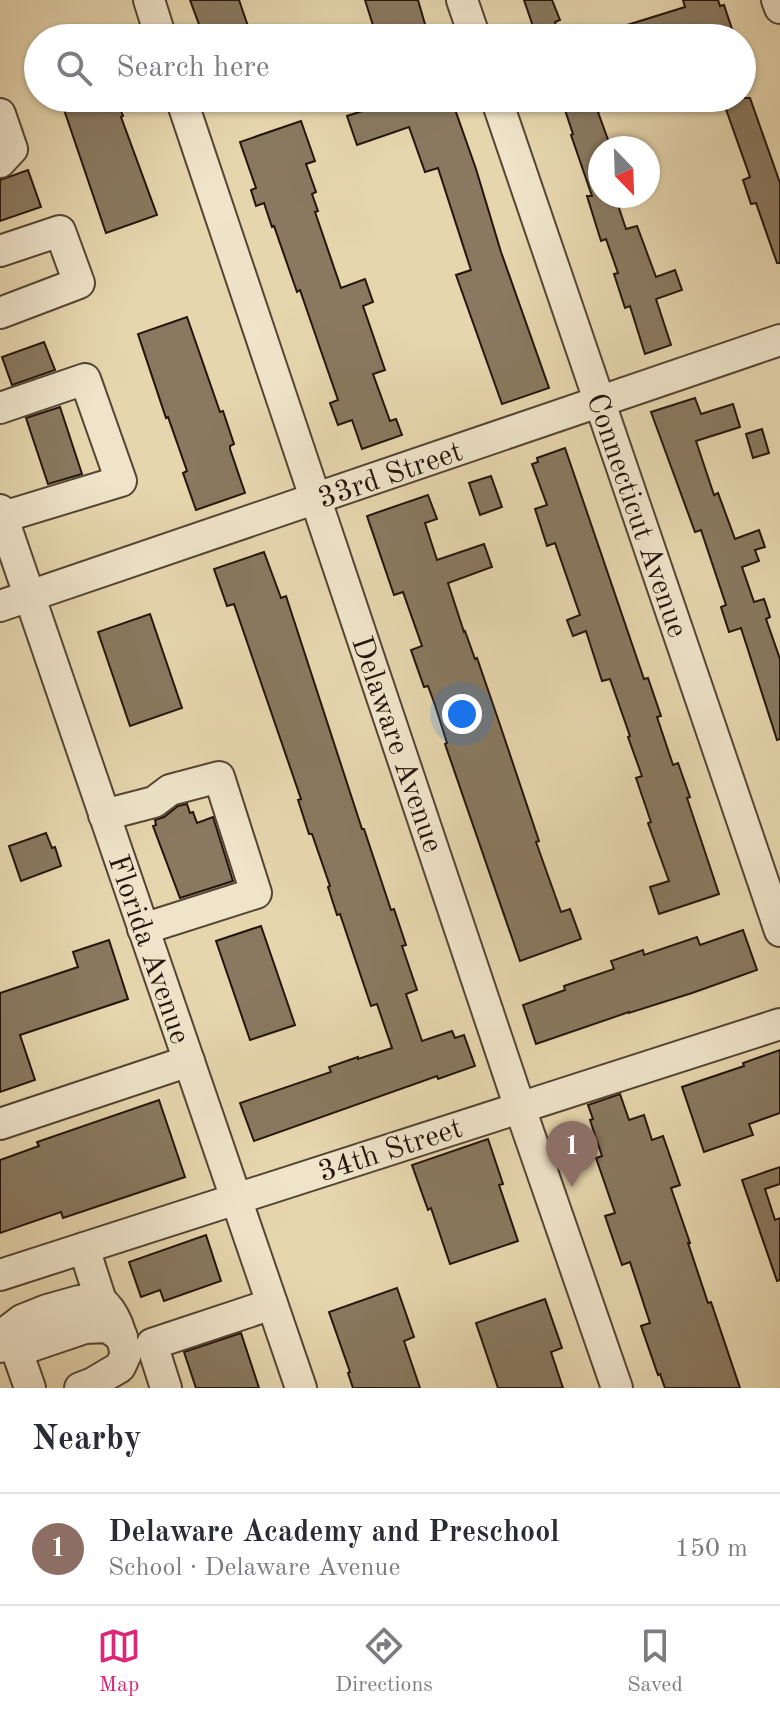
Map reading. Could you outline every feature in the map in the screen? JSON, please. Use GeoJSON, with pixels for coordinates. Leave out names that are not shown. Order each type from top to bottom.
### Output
{"type":"FeatureCollection","features":[{"type":"Feature","properties":{"kind":"street"},"geometry":{"type":"LineString","coordinates":[[149,0],[157,24]]}},
{"type":"Feature","properties":{"kind":"street"},"geometry":{"type":"LineString","coordinates":[[462,0],[470,24]]}},
{"type":"Feature","properties":{"kind":"street"},"geometry":{"type":"LineString","coordinates":[[777,0],[780,8]]}},
{"type":"Feature","properties":{"kind":"street","name":"Delaware Avenue"},"geometry":{"type":"LineString","coordinates":[[186,112],[617,1388]]}},
{"type":"Feature","properties":{"kind":"street","name":"Connecticut Avenue"},"geometry":{"type":"LineString","coordinates":[[501,112],[780,931]]}},
{"type":"Feature","properties":{"kind":"street"},"geometry":{"type":"LineString","coordinates":[[0,114],[6,156]]}},
{"type":"Feature","properties":{"kind":"street"},"geometry":{"type":"LineString","coordinates":[[0,251],[60,231],[79,283],[0,313]]}},
{"type":"Feature","properties":{"kind":"street","name":"33rd Street"},"geometry":{"type":"LineString","coordinates":[[0,606],[780,340]]}},
{"type":"Feature","properties":{"kind":"street"},"geometry":{"type":"LineString","coordinates":[[0,408],[85,379],[121,481],[1,513]]}},
{"type":"Feature","properties":{"kind":"street","name":"Florida Avenue"},"geometry":{"type":"LineString","coordinates":[[1,513],[301,1388]]}},
{"type":"Feature","properties":{"kind":"street"},"geometry":{"type":"LineString","coordinates":[[104,815],[154,802],[170,790],[219,777],[256,893],[143,929]]}},
{"type":"Feature","properties":{"kind":"street","name":"34th Street"},"geometry":{"type":"LineString","coordinates":[[0,1275],[780,1024]]}},
{"type":"Feature","properties":{"kind":"street"},"geometry":{"type":"LineString","coordinates":[[0,1124],[189,1061]]}},
{"type":"Feature","properties":{"kind":"street"},"geometry":{"type":"LineString","coordinates":[[80,1388],[120,1367],[126,1354],[110,1308],[101,1301],[84,1248]]}},
{"type":"Feature","properties":{"kind":"street"},"geometry":{"type":"LineString","coordinates":[[30,1388],[8,1347],[9,1330],[22,1320],[47,1310],[79,1301],[101,1301]]}},
{"type":"Feature","properties":{"kind":"street"},"geometry":{"type":"LineString","coordinates":[[166,1388],[152,1344],[272,1304]]}},
{"type":"Feature","properties":{"kind":"street"},"geometry":{"type":"LineString","coordinates":[[8,1347],[85,1328],[107,1327],[122,1337]]}},
{"type":"Feature","properties":{"kind":"building"},"geometry":{"type":"Polygon","coordinates":[[[190,0],[239,0],[247,24],[199,24],[190,0]]]}},
{"type":"Feature","properties":{"kind":"building"},"geometry":{"type":"Polygon","coordinates":[[[365,0],[418,0],[425,24],[373,24],[365,0]]]}},
{"type":"Feature","properties":{"kind":"building"},"geometry":{"type":"Polygon","coordinates":[[[524,0],[552,0],[560,20],[556,24],[532,24],[524,0]]]}},
{"type":"Feature","properties":{"kind":"building"},"geometry":{"type":"Polygon","coordinates":[[[683,0],[718,0],[720,6],[724,5],[730,24],[630,24],[685,7],[683,0]]]}},
{"type":"Feature","properties":{"kind":"building"},"geometry":{"type":"Polygon","coordinates":[[[65,112],[121,112],[157,215],[106,233],[65,112]]]}},
{"type":"Feature","properties":{"kind":"building"},"geometry":{"type":"Polygon","coordinates":[[[359,112],[456,112],[549,388],[502,404],[456,275],[471,270],[438,168],[425,172],[409,127],[357,145],[347,116],[359,112]]]}},
{"type":"Feature","properties":{"kind":"building"},"geometry":{"type":"Polygon","coordinates":[[[566,112],[598,112],[607,136],[588,136],[588,184],[566,112]]]}},
{"type":"Feature","properties":{"kind":"building"},"geometry":{"type":"Polygon","coordinates":[[[727,112],[755,112],[780,183],[780,263],[777,263],[756,203],[751,204],[743,180],[750,177],[727,112]]]}},
{"type":"Feature","properties":{"kind":"building"},"geometry":{"type":"Polygon","coordinates":[[[301,121],[315,161],[306,164],[316,192],[312,194],[318,211],[315,212],[341,288],[365,279],[373,302],[363,306],[385,370],[373,374],[390,421],[396,419],[402,435],[362,449],[352,420],[338,425],[330,403],[338,400],[300,290],[297,292],[264,203],[256,206],[251,190],[256,188],[240,142],[301,121]]]}},
{"type":"Feature","properties":{"kind":"building"},"geometry":{"type":"Polygon","coordinates":[[[28,170],[41,207],[0,221],[0,180],[28,170]]]}},
{"type":"Feature","properties":{"kind":"building"},"geometry":{"type":"Polygon","coordinates":[[[591,208],[619,208],[626,229],[637,226],[656,277],[675,270],[682,290],[656,299],[671,345],[645,354],[630,306],[625,308],[614,274],[618,273],[606,239],[601,241],[591,208]]]}},
{"type":"Feature","properties":{"kind":"building"},"geometry":{"type":"Polygon","coordinates":[[[187,317],[234,444],[230,449],[245,493],[196,510],[183,473],[187,471],[138,334],[187,317]]]}},
{"type":"Feature","properties":{"kind":"building"},"geometry":{"type":"Polygon","coordinates":[[[44,342],[55,370],[12,385],[2,357],[44,342]]]}},
{"type":"Feature","properties":{"kind":"building"},"geometry":{"type":"Polygon","coordinates":[[[695,398],[701,414],[733,404],[740,427],[696,441],[714,495],[718,493],[735,539],[759,530],[765,547],[755,550],[759,561],[742,567],[754,602],[764,599],[770,617],[766,619],[780,659],[780,739],[777,740],[741,628],[729,632],[721,607],[726,605],[701,530],[695,532],[651,412],[695,398]]]}},
{"type":"Feature","properties":{"kind":"building"},"geometry":{"type":"Polygon","coordinates":[[[60,407],[82,474],[48,484],[26,418],[60,407]]]}},
{"type":"Feature","properties":{"kind":"building"},"geometry":{"type":"Polygon","coordinates":[[[762,429],[769,453],[753,458],[746,434],[762,429]]]}},
{"type":"Feature","properties":{"kind":"building"},"geometry":{"type":"Polygon","coordinates":[[[565,448],[644,679],[648,678],[661,716],[657,717],[673,765],[678,763],[690,797],[687,798],[719,894],[659,914],[650,887],[669,881],[648,823],[651,822],[636,778],[642,776],[630,736],[610,679],[602,681],[586,631],[573,636],[567,620],[580,615],[555,543],[547,546],[535,509],[547,505],[532,464],[538,462],[537,458],[565,448]]]}},
{"type":"Feature","properties":{"kind":"building"},"geometry":{"type":"Polygon","coordinates":[[[491,476],[502,507],[480,515],[469,483],[491,476]]]}},
{"type":"Feature","properties":{"kind":"building"},"geometry":{"type":"Polygon","coordinates":[[[428,495],[437,519],[425,523],[437,560],[484,544],[492,567],[448,583],[498,719],[561,912],[570,909],[581,939],[520,961],[445,744],[435,705],[428,686],[424,687],[411,650],[422,646],[403,592],[394,595],[367,516],[428,495]]]}},
{"type":"Feature","properties":{"kind":"building"},"geometry":{"type":"Polygon","coordinates":[[[264,552],[281,598],[286,596],[362,829],[406,945],[402,946],[417,990],[406,994],[422,1041],[452,1031],[455,1038],[464,1035],[475,1066],[438,1079],[437,1076],[254,1141],[240,1103],[331,1072],[329,1067],[392,1048],[377,1004],[371,1006],[340,914],[337,915],[330,886],[312,834],[309,834],[298,800],[301,799],[234,604],[227,606],[214,569],[264,552]]]}},
{"type":"Feature","properties":{"kind":"building"},"geometry":{"type":"Polygon","coordinates":[[[150,614],[182,708],[130,726],[98,632],[150,614]]]}},
{"type":"Feature","properties":{"kind":"building"},"geometry":{"type":"Polygon","coordinates":[[[187,804],[197,823],[213,817],[233,881],[180,898],[153,826],[156,825],[155,820],[187,804]]]}},
{"type":"Feature","properties":{"kind":"building"},"geometry":{"type":"Polygon","coordinates":[[[46,833],[52,848],[55,847],[61,866],[21,881],[9,846],[46,833]]]}},
{"type":"Feature","properties":{"kind":"building"},"geometry":{"type":"Polygon","coordinates":[[[261,926],[295,1025],[250,1040],[216,941],[261,926]]]}},
{"type":"Feature","properties":{"kind":"building"},"geometry":{"type":"Polygon","coordinates":[[[743,930],[757,970],[536,1044],[523,1005],[565,990],[564,986],[614,969],[611,961],[643,950],[644,955],[697,937],[700,945],[743,930]]]}},
{"type":"Feature","properties":{"kind":"building"},"geometry":{"type":"Polygon","coordinates":[[[109,940],[128,999],[20,1035],[35,1080],[0,1092],[0,993],[78,967],[73,952],[109,940]]]}},
{"type":"Feature","properties":{"kind":"building"},"geometry":{"type":"Polygon","coordinates":[[[780,1050],[780,1113],[749,1124],[753,1135],[704,1152],[682,1087],[780,1050]]]}},
{"type":"Feature","properties":{"kind":"building"},"geometry":{"type":"Polygon","coordinates":[[[620,1094],[629,1120],[644,1115],[652,1140],[663,1136],[680,1185],[671,1188],[708,1303],[711,1302],[740,1388],[665,1388],[658,1375],[641,1326],[650,1323],[630,1262],[622,1265],[605,1216],[615,1213],[596,1158],[602,1156],[590,1120],[593,1119],[588,1105],[620,1094]]]}},
{"type":"Feature","properties":{"kind":"building"},"geometry":{"type":"Polygon","coordinates":[[[159,1100],[185,1177],[63,1218],[61,1212],[0,1233],[0,1160],[39,1146],[37,1142],[159,1100]]]}},
{"type":"Feature","properties":{"kind":"building"},"geometry":{"type":"Polygon","coordinates":[[[488,1139],[503,1184],[499,1185],[518,1241],[450,1264],[412,1165],[488,1139]]]}},
{"type":"Feature","properties":{"kind":"building"},"geometry":{"type":"Polygon","coordinates":[[[780,1167],[780,1184],[765,1189],[775,1220],[780,1218],[780,1280],[777,1281],[742,1180],[780,1167]]]}},
{"type":"Feature","properties":{"kind":"building"},"geometry":{"type":"Polygon","coordinates":[[[206,1235],[221,1281],[164,1301],[160,1290],[141,1297],[129,1262],[206,1235]]]}},
{"type":"Feature","properties":{"kind":"building"},"geometry":{"type":"Polygon","coordinates":[[[397,1288],[414,1337],[404,1341],[420,1388],[353,1388],[329,1312],[397,1288]]]}},
{"type":"Feature","properties":{"kind":"building"},"geometry":{"type":"Polygon","coordinates":[[[545,1299],[562,1348],[551,1352],[563,1388],[498,1388],[476,1323],[545,1299]]]}},
{"type":"Feature","properties":{"kind":"building"},"geometry":{"type":"Polygon","coordinates":[[[241,1333],[259,1388],[196,1388],[184,1352],[241,1333]]]}},
{"type":"Feature","properties":{"kind":"place","name":"Delaware Academy and Preschool"},"geometry":{"type":"Point","coordinates":[572,1187]}}]}
